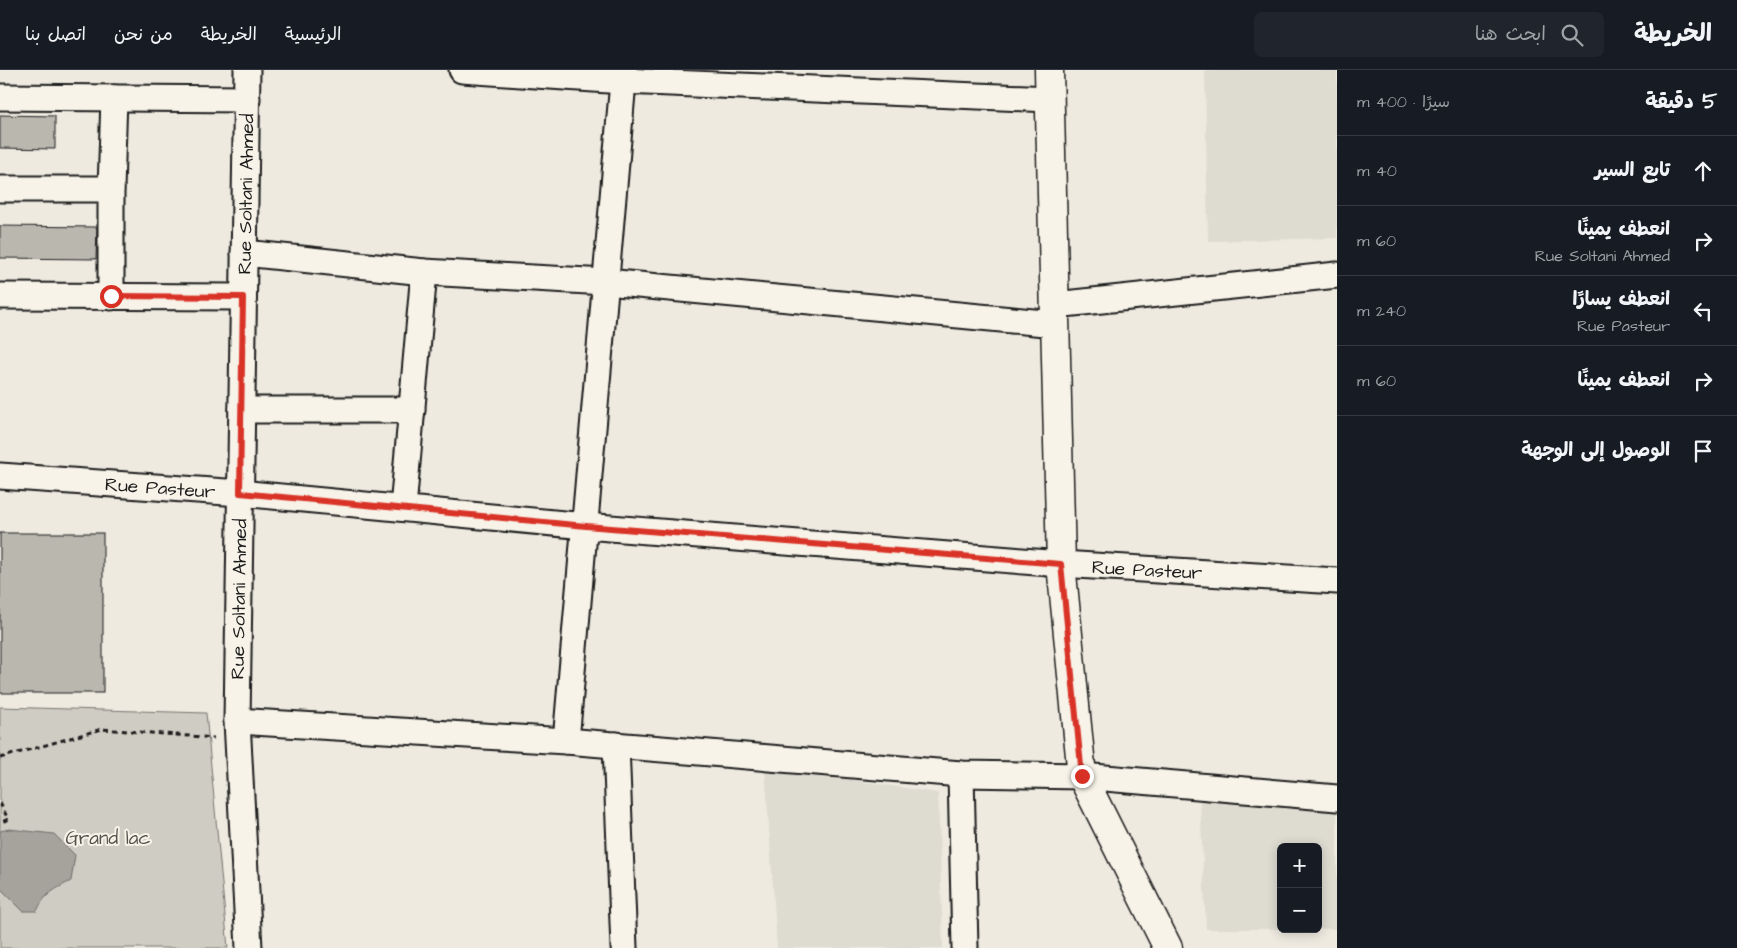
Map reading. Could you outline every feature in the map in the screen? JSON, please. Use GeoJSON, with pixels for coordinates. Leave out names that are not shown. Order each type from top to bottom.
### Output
{"type":"FeatureCollection","features":[{"type":"Feature","properties":{"kind":"main road"},"geometry":{"type":"LineString","coordinates":[[1049,70],[1061,564],[1082,776],[1168,948]]}},
{"type":"Feature","properties":{"kind":"street","name":"Rue Soltani Ahmed"},"geometry":{"type":"LineString","coordinates":[[247,70],[237,730],[249,948]]}},
{"type":"Feature","properties":{"kind":"street"},"geometry":{"type":"LineString","coordinates":[[462,70],[623,76],[1050,99]]}},
{"type":"Feature","properties":{"kind":"street"},"geometry":{"type":"LineString","coordinates":[[566,741],[586,526],[623,76]]}},
{"type":"Feature","properties":{"kind":"street"},"geometry":{"type":"LineString","coordinates":[[0,97],[246,99]]}},
{"type":"Feature","properties":{"kind":"street"},"geometry":{"type":"LineString","coordinates":[[111,296],[111,188],[114,98]]}},
{"type":"Feature","properties":{"kind":"street"},"geometry":{"type":"LineString","coordinates":[[0,188],[111,188]]}},
{"type":"Feature","properties":{"kind":"street"},"geometry":{"type":"LineString","coordinates":[[244,253],[424,272],[606,282],[1055,315],[1337,275]]}},
{"type":"Feature","properties":{"kind":"street"},"geometry":{"type":"LineString","coordinates":[[403,508],[424,272]]}},
{"type":"Feature","properties":{"kind":"street"},"geometry":{"type":"LineString","coordinates":[[0,296],[243,297]]}},
{"type":"Feature","properties":{"kind":"street"},"geometry":{"type":"LineString","coordinates":[[242,410],[412,410]]}},
{"type":"Feature","properties":{"kind":"street","name":"Rue Pasteur"},"geometry":{"type":"LineString","coordinates":[[0,476],[240,493],[586,526],[1061,564],[1337,581]]}},
{"type":"Feature","properties":{"kind":"street"},"geometry":{"type":"LineString","coordinates":[[237,730],[566,741],[961,774],[1082,776],[1337,798]]}},
{"type":"Feature","properties":{"kind":"street"},"geometry":{"type":"LineString","coordinates":[[616,745],[624,948]]}},
{"type":"Feature","properties":{"kind":"street"},"geometry":{"type":"LineString","coordinates":[[961,774],[965,948]]}},
{"type":"Feature","properties":{"kind":"path"},"geometry":{"type":"LineString","coordinates":[[0,758],[102,729],[237,730]]}},
{"type":"Feature","properties":{"kind":"path"},"geometry":{"type":"LineString","coordinates":[[0,803],[8,819],[0,822]]}},
{"type":"Feature","properties":{"kind":"shaded area"},"geometry":{"type":"Polygon","coordinates":[[[1205,70],[1337,70],[1337,238],[1208,241],[1205,70]]]}},
{"type":"Feature","properties":{"kind":"shaded area"},"geometry":{"type":"Polygon","coordinates":[[[765,767],[938,793],[943,948],[777,948],[765,767]]]}},
{"type":"Feature","properties":{"kind":"shaded area"},"geometry":{"type":"Polygon","coordinates":[[[1200,800],[1337,810],[1337,929],[1322,929],[1322,843],[1277,843],[1277,929],[1206,929],[1200,800]]]}},
{"type":"Feature","properties":{"kind":"shaded area"},"geometry":{"type":"Polygon","coordinates":[[[9,829],[54,834],[75,855],[71,881],[47,896],[37,911],[23,911],[0,888],[0,831],[9,829]]]}},
{"type":"Feature","properties":{"kind":"green space","name":"Grand lac"},"geometry":{"type":"Polygon","coordinates":[[[0,707],[206,713],[228,948],[0,948],[0,707]]]}},
{"type":"Feature","properties":{"kind":"building"},"geometry":{"type":"Polygon","coordinates":[[[0,115],[55,116],[55,149],[0,148],[0,115]]]}},
{"type":"Feature","properties":{"kind":"building"},"geometry":{"type":"Polygon","coordinates":[[[0,226],[97,227],[96,259],[0,258],[0,226]]]}},
{"type":"Feature","properties":{"kind":"building"},"geometry":{"type":"Polygon","coordinates":[[[0,533],[103,533],[103,693],[0,693],[0,533]]]}},
{"type":"Feature","properties":{"kind":"route"},"geometry":{"type":"LineString","coordinates":[[111,296],[243,297],[240,493],[586,526],[1061,564],[1082,776]]}}]}
